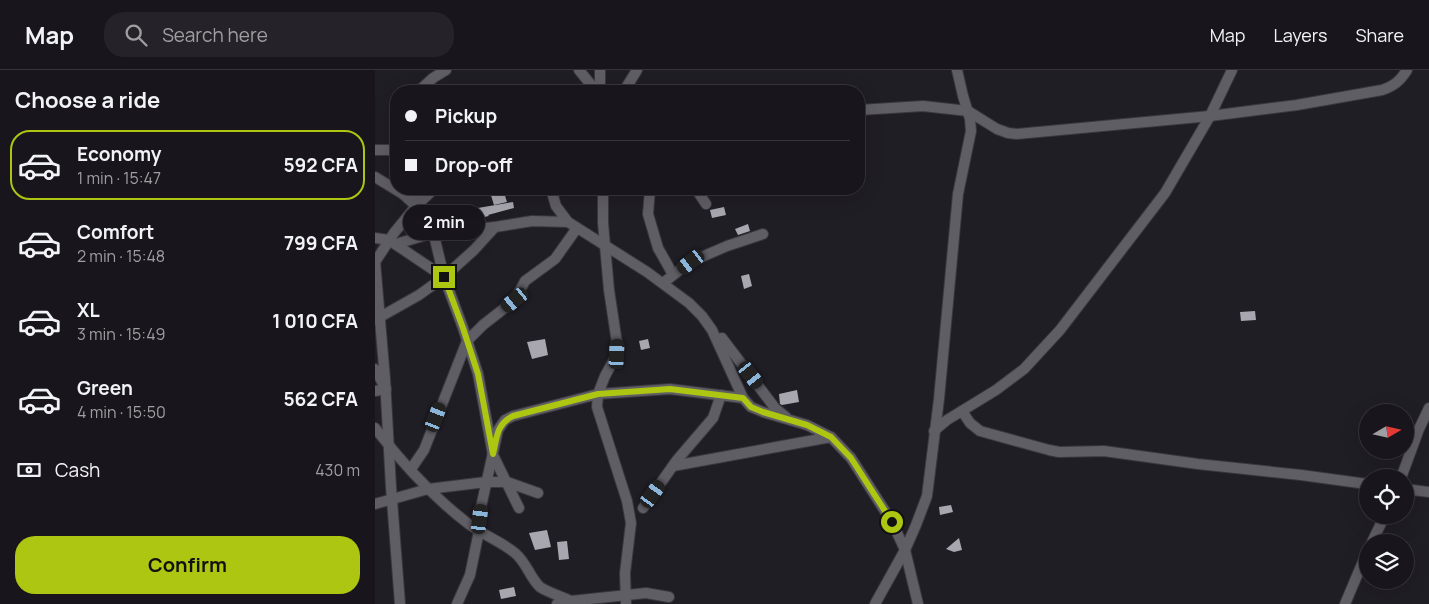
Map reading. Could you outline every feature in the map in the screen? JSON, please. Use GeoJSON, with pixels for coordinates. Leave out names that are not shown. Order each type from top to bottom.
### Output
{"type":"FeatureCollection","features":[{"type":"Feature","properties":{"kind":"street"},"geometry":{"type":"LineString","coordinates":[[425,85],[446,70]]}},
{"type":"Feature","properties":{"kind":"street"},"geometry":{"type":"LineString","coordinates":[[579,70],[591,85]]}},
{"type":"Feature","properties":{"kind":"street"},"geometry":{"type":"LineString","coordinates":[[600,70],[600,85]]}},
{"type":"Feature","properties":{"kind":"street"},"geometry":{"type":"LineString","coordinates":[[628,85],[637,70]]}},
{"type":"Feature","properties":{"kind":"street"},"geometry":{"type":"LineString","coordinates":[[875,604],[905,550],[927,496],[939,399],[957,194],[971,131],[968,111],[960,87],[957,70]]}},
{"type":"Feature","properties":{"kind":"street"},"geometry":{"type":"LineString","coordinates":[[934,431],[947,420],[996,390],[1023,368],[1060,330],[1165,193],[1210,116],[1232,70]]}},
{"type":"Feature","properties":{"kind":"street"},"geometry":{"type":"LineString","coordinates":[[865,110],[923,106],[968,111],[997,129],[1017,134],[1297,106],[1382,90],[1393,86],[1407,70]]}},
{"type":"Feature","properties":{"kind":"street"},"geometry":{"type":"LineString","coordinates":[[375,150],[390,150]]}},
{"type":"Feature","properties":{"kind":"street"},"geometry":{"type":"LineString","coordinates":[[375,176],[390,186]]}},
{"type":"Feature","properties":{"kind":"street"},"geometry":{"type":"LineString","coordinates":[[404,195],[427,216],[444,277],[478,374],[493,454],[519,508]]}},
{"type":"Feature","properties":{"kind":"street"},"geometry":{"type":"LineString","coordinates":[[416,206],[418,195]]}},
{"type":"Feature","properties":{"kind":"street"},"geometry":{"type":"LineString","coordinates":[[380,390],[375,261],[392,242],[416,206],[428,195]]}},
{"type":"Feature","properties":{"kind":"street"},"geometry":{"type":"LineString","coordinates":[[553,195],[556,206],[568,222],[663,283],[689,303],[702,316],[712,330],[743,398],[751,407],[807,425],[831,437],[851,458],[892,522],[905,550],[918,604]]}},
{"type":"Feature","properties":{"kind":"street"},"geometry":{"type":"LineString","coordinates":[[603,195],[605,245],[617,354],[598,394],[597,407],[627,501],[631,522],[625,573],[625,599]]}},
{"type":"Feature","properties":{"kind":"street"},"geometry":{"type":"LineString","coordinates":[[650,195],[648,214],[659,248],[671,272]]}},
{"type":"Feature","properties":{"kind":"street"},"geometry":{"type":"LineString","coordinates":[[700,195],[706,204]]}},
{"type":"Feature","properties":{"kind":"street"},"geometry":{"type":"LineString","coordinates":[[392,242],[433,233],[495,227],[532,221],[568,222]]}},
{"type":"Feature","properties":{"kind":"street"},"geometry":{"type":"LineString","coordinates":[[377,321],[419,296],[444,277],[474,250],[495,227]]}},
{"type":"Feature","properties":{"kind":"street"},"geometry":{"type":"LineString","coordinates":[[411,470],[424,450],[467,341],[483,325],[515,300],[525,280],[555,258],[577,228]]}},
{"type":"Feature","properties":{"kind":"street"},"geometry":{"type":"LineString","coordinates":[[663,283],[691,262],[727,246],[763,234]]}},
{"type":"Feature","properties":{"kind":"street"},"geometry":{"type":"LineString","coordinates":[[375,238],[392,242],[444,277]]}},
{"type":"Feature","properties":{"kind":"street"},"geometry":{"type":"LineString","coordinates":[[722,338],[775,408],[789,419]]}},
{"type":"Feature","properties":{"kind":"street"},"geometry":{"type":"LineString","coordinates":[[375,370],[389,445],[400,604]]}},
{"type":"Feature","properties":{"kind":"street"},"geometry":{"type":"LineString","coordinates":[[457,604],[470,575],[479,531],[481,507],[498,430],[505,420],[513,416],[598,394],[670,389],[743,398]]}},
{"type":"Feature","properties":{"kind":"street"},"geometry":{"type":"LineString","coordinates":[[643,508],[673,466],[713,418],[721,395]]}},
{"type":"Feature","properties":{"kind":"street"},"geometry":{"type":"LineString","coordinates":[[1404,469],[1429,408]]}},
{"type":"Feature","properties":{"kind":"street"},"geometry":{"type":"LineString","coordinates":[[962,411],[970,423],[980,432],[1059,452],[1104,451],[1359,483]]}},
{"type":"Feature","properties":{"kind":"street"},"geometry":{"type":"LineString","coordinates":[[375,428],[428,489],[443,503],[479,531],[517,554],[541,588],[573,602]]}},
{"type":"Feature","properties":{"kind":"street"},"geometry":{"type":"LineString","coordinates":[[673,466],[831,437]]}},
{"type":"Feature","properties":{"kind":"street"},"geometry":{"type":"LineString","coordinates":[[375,504],[428,489],[487,482],[507,482],[537,493]]}},
{"type":"Feature","properties":{"kind":"street"},"geometry":{"type":"LineString","coordinates":[[1414,491],[1429,492]]}},
{"type":"Feature","properties":{"kind":"street"},"geometry":{"type":"LineString","coordinates":[[1345,604],[1359,571]]}},
{"type":"Feature","properties":{"kind":"street"},"geometry":{"type":"LineString","coordinates":[[557,604],[625,599],[646,593],[669,597]]}},
{"type":"Feature","properties":{"kind":"building"},"geometry":{"type":"Polygon","coordinates":[[[491,195],[505,195],[507,202],[494,205],[491,195]]]}},
{"type":"Feature","properties":{"kind":"building"},"geometry":{"type":"Polygon","coordinates":[[[513,202],[514,208],[474,219],[472,209],[513,202]]]}},
{"type":"Feature","properties":{"kind":"building"},"geometry":{"type":"Polygon","coordinates":[[[724,207],[726,215],[712,218],[710,210],[724,207]]]}},
{"type":"Feature","properties":{"kind":"building"},"geometry":{"type":"Polygon","coordinates":[[[748,224],[750,231],[738,235],[735,229],[748,224]]]}},
{"type":"Feature","properties":{"kind":"building"},"geometry":{"type":"Polygon","coordinates":[[[749,274],[752,286],[744,289],[741,276],[749,274]]]}},
{"type":"Feature","properties":{"kind":"building"},"geometry":{"type":"Polygon","coordinates":[[[1255,311],[1256,320],[1241,321],[1240,312],[1255,311]]]}},
{"type":"Feature","properties":{"kind":"building"},"geometry":{"type":"Polygon","coordinates":[[[545,339],[548,355],[532,359],[527,342],[545,339]]]}},
{"type":"Feature","properties":{"kind":"building"},"geometry":{"type":"Polygon","coordinates":[[[648,339],[650,348],[641,350],[639,341],[648,339]]]}},
{"type":"Feature","properties":{"kind":"building"},"geometry":{"type":"Polygon","coordinates":[[[797,390],[799,402],[780,404],[779,394],[797,390]]]}},
{"type":"Feature","properties":{"kind":"building"},"geometry":{"type":"Polygon","coordinates":[[[951,505],[953,512],[940,515],[939,507],[951,505]]]}},
{"type":"Feature","properties":{"kind":"building"},"geometry":{"type":"Polygon","coordinates":[[[547,530],[551,547],[535,550],[529,533],[547,530]]]}},
{"type":"Feature","properties":{"kind":"building"},"geometry":{"type":"Polygon","coordinates":[[[959,538],[962,550],[954,552],[946,549],[959,538]]]}},
{"type":"Feature","properties":{"kind":"building"},"geometry":{"type":"Polygon","coordinates":[[[567,541],[569,559],[559,560],[557,542],[567,541]]]}},
{"type":"Feature","properties":{"kind":"building"},"geometry":{"type":"Polygon","coordinates":[[[514,587],[516,596],[501,599],[499,590],[514,587]]]}},
{"type":"Feature","properties":{"kind":"route"},"geometry":{"type":"LineString","coordinates":[[444,277],[478,374],[493,454],[498,430],[505,420],[513,416],[598,394],[670,389],[743,398],[751,407],[807,425],[831,437],[851,458],[892,522]]}}]}
